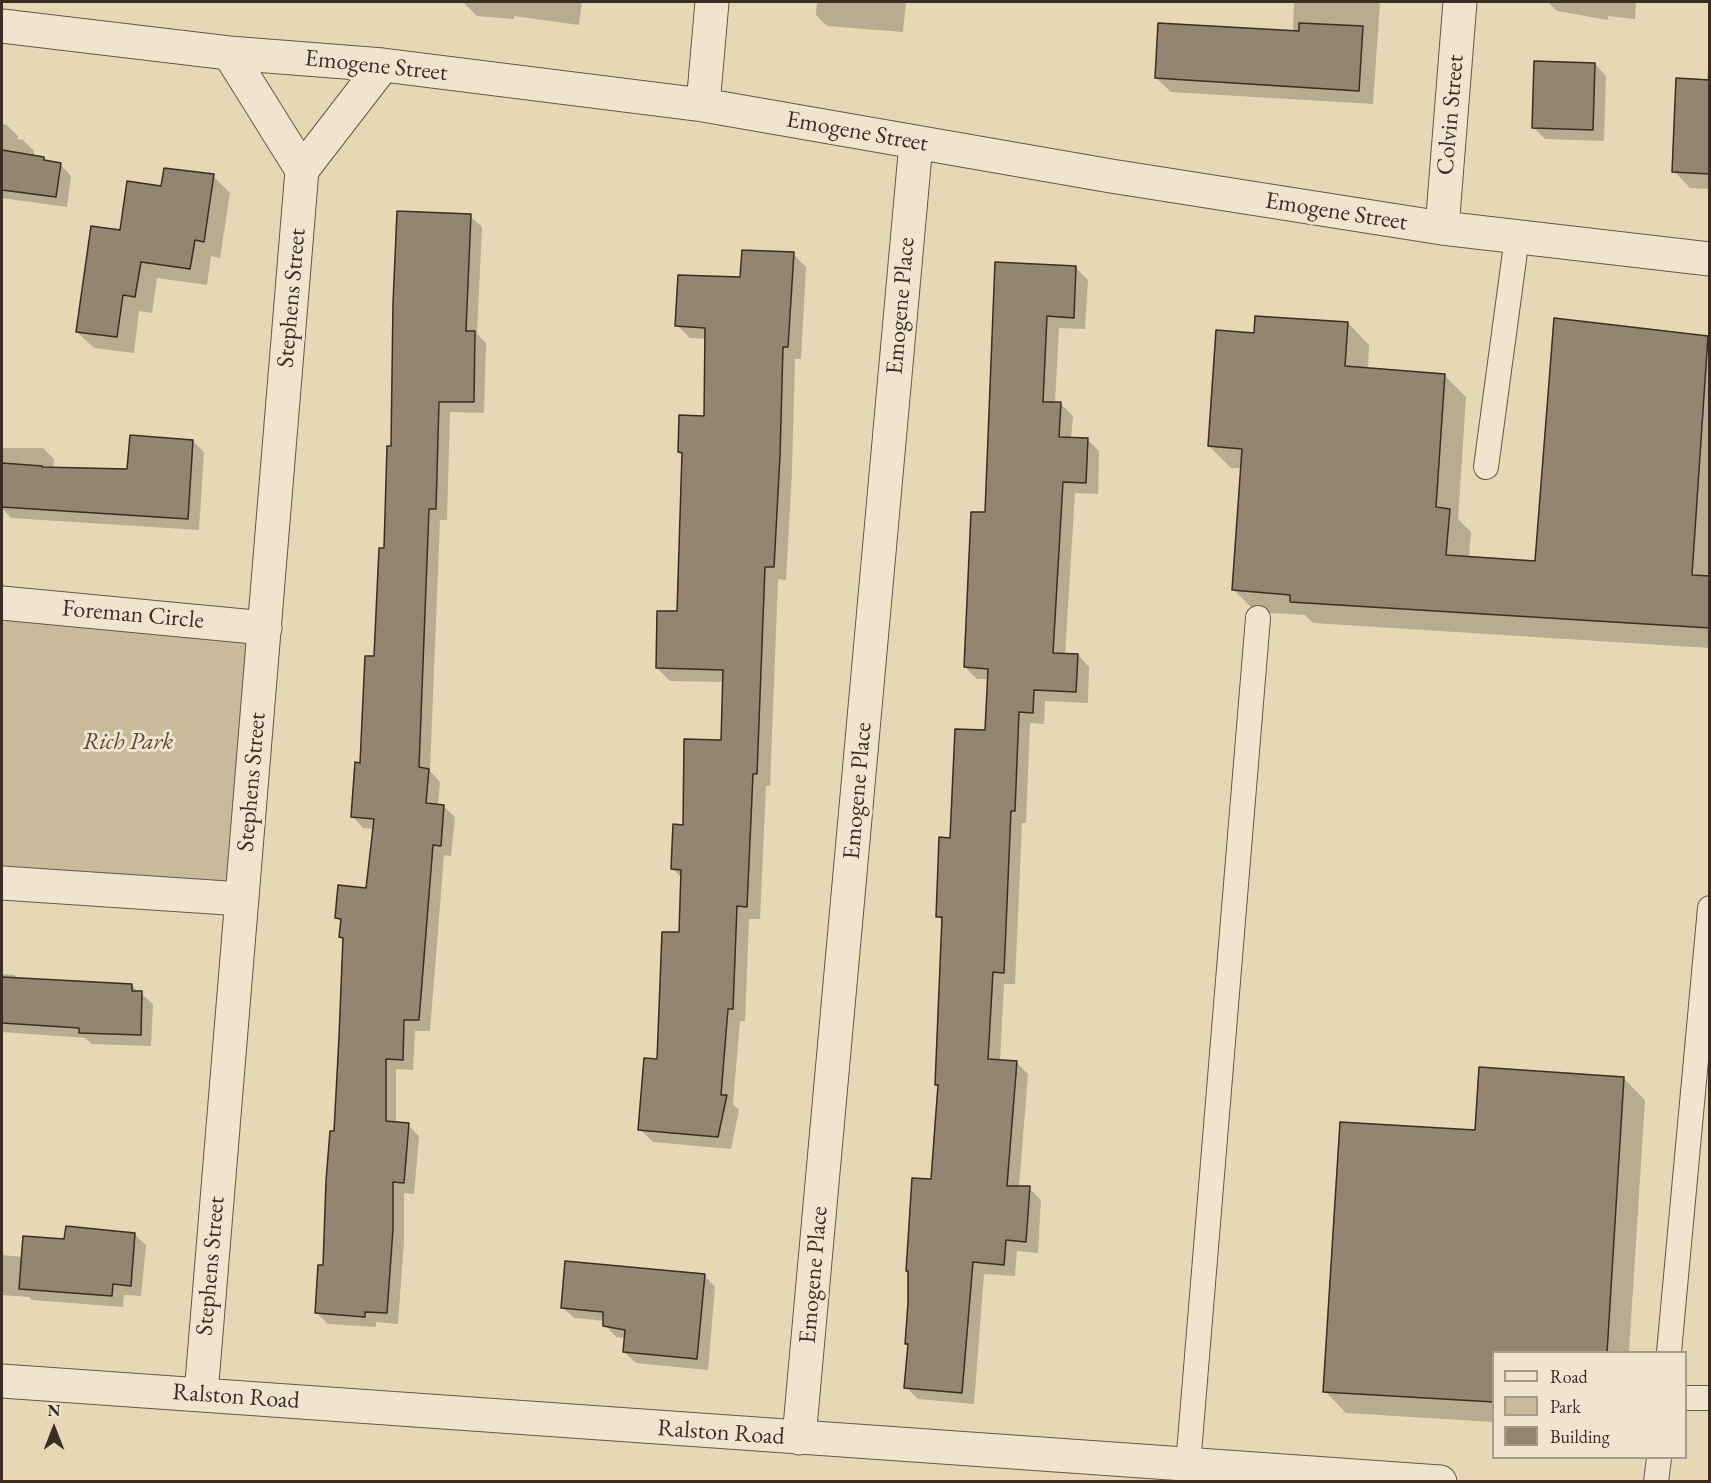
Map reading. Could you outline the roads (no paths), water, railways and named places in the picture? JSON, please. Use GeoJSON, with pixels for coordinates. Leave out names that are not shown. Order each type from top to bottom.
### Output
{"type":"FeatureCollection","features":[{"type":"Feature","properties":{"kind":"street"},"geometry":{"type":"LineString","coordinates":[[2,16],[3,2]]}},
{"type":"Feature","properties":{"kind":"street"},"geometry":{"type":"LineString","coordinates":[[703,105],[712,2]]}},
{"type":"Feature","properties":{"kind":"street","name":"Colvin Street"},"geometry":{"type":"LineString","coordinates":[[1442,228],[1460,2]]}},
{"type":"Feature","properties":{"kind":"street","name":"Emogene Street"},"geometry":{"type":"LineString","coordinates":[[2,26],[229,53],[383,65],[703,105],[1111,177],[1442,228],[1710,259]]}},
{"type":"Feature","properties":{"kind":"street"},"geometry":{"type":"LineString","coordinates":[[229,53],[302,170],[383,65]]}},
{"type":"Feature","properties":{"kind":"street","name":"Emogene Place"},"geometry":{"type":"LineString","coordinates":[[799,1438],[916,143]]}},
{"type":"Feature","properties":{"kind":"street","name":"Stephens Street"},"geometry":{"type":"LineString","coordinates":[[201,1394],[302,170]]}},
{"type":"Feature","properties":{"kind":"street","name":"Foreman Circle"},"geometry":{"type":"LineString","coordinates":[[2,603],[265,628]]}},
{"type":"Feature","properties":{"kind":"street"},"geometry":{"type":"LineString","coordinates":[[2,883],[242,899]]}},
{"type":"Feature","properties":{"kind":"street","name":"Ralston Road"},"geometry":{"type":"LineString","coordinates":[[2,1382],[201,1394],[1440,1482]]}},
{"type":"Feature","properties":{"kind":"lane"},"geometry":{"type":"LineString","coordinates":[[1486,467],[1516,237]]}},
{"type":"Feature","properties":{"kind":"lane"},"geometry":{"type":"LineString","coordinates":[[1188,1465],[1258,618]]}},
{"type":"Feature","properties":{"kind":"lane"},"geometry":{"type":"LineString","coordinates":[[1669,1351],[1703,1050],[1710,908]]}},
{"type":"Feature","properties":{"kind":"lane"},"geometry":{"type":"LineString","coordinates":[[1687,1398],[1710,1398]]}},
{"type":"Feature","properties":{"kind":"lane"},"geometry":{"type":"LineString","coordinates":[[1656,1482],[1659,1459]]}},
{"type":"Feature","properties":{"kind":"park label","name":"Rich Park"},"geometry":{"type":"Point","coordinates":[128,742]}}]}
